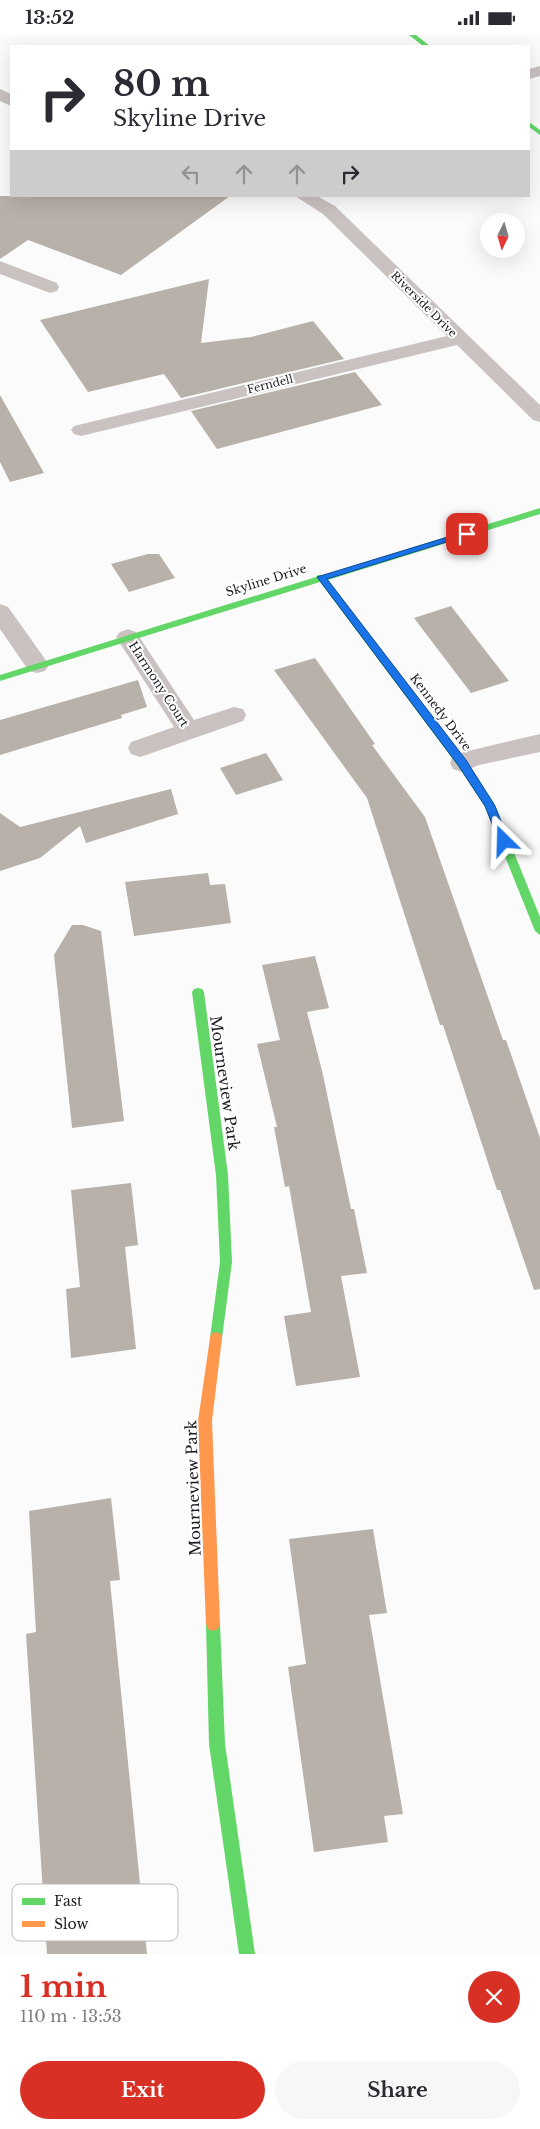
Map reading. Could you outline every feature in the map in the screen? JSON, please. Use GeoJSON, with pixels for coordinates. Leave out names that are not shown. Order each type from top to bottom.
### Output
{"type":"FeatureCollection","features":[{"type":"Feature","properties":{"kind":"street"},"geometry":{"type":"LineString","coordinates":[[412,35],[426,45]]}},
{"type":"Feature","properties":{"kind":"street"},"geometry":{"type":"LineString","coordinates":[[530,125],[540,133]]}},
{"type":"Feature","properties":{"kind":"street","name":"Riverside Drive"},"geometry":{"type":"LineString","coordinates":[[306,197],[329,210],[540,416]]}},
{"type":"Feature","properties":{"kind":"street"},"geometry":{"type":"LineString","coordinates":[[0,267],[50,287]]}},
{"type":"Feature","properties":{"kind":"street","name":"Ferndell"},"geometry":{"type":"LineString","coordinates":[[63,418],[72,421],[82,438],[459,339]]}},
{"type":"Feature","properties":{"kind":"street","name":"Skyline Drive"},"geometry":{"type":"LineString","coordinates":[[0,678],[540,511]]}},
{"type":"Feature","properties":{"kind":"street","name":"Kennedy Drive"},"geometry":{"type":"LineString","coordinates":[[322,577],[462,763],[490,806],[540,931]]}},
{"type":"Feature","properties":{"kind":"street"},"geometry":{"type":"LineString","coordinates":[[0,612],[37,665]]}},
{"type":"Feature","properties":{"kind":"street","name":"Harmony Court"},"geometry":{"type":"LineString","coordinates":[[128,637],[189,731]]}},
{"type":"Feature","properties":{"kind":"street","name":"Harmony Court"},"geometry":{"type":"LineString","coordinates":[[140,748],[234,715]]}},
{"type":"Feature","properties":{"kind":"street"},"geometry":{"type":"LineString","coordinates":[[462,763],[472,758],[540,743]]}},
{"type":"Feature","properties":{"kind":"street","name":"Mourneview Park"},"geometry":{"type":"LineString","coordinates":[[198,992],[222,1175],[226,1262],[205,1421],[217,1744],[247,1954]]}},
{"type":"Feature","properties":{"kind":"building"},"geometry":{"type":"Polygon","coordinates":[[[0,196],[229,197],[121,275],[28,240],[0,259],[0,196]]]}},
{"type":"Feature","properties":{"kind":"building"},"geometry":{"type":"Polygon","coordinates":[[[209,279],[201,343],[251,337],[313,321],[344,359],[181,398],[164,374],[88,392],[40,320],[209,279]]]}},
{"type":"Feature","properties":{"kind":"building"},"geometry":{"type":"Polygon","coordinates":[[[355,372],[382,405],[217,449],[191,411],[355,372]]]}},
{"type":"Feature","properties":{"kind":"building"},"geometry":{"type":"Polygon","coordinates":[[[0,395],[44,473],[10,482],[0,462],[0,395]]]}},
{"type":"Feature","properties":{"kind":"building"},"geometry":{"type":"Polygon","coordinates":[[[148,554],[159,554],[175,578],[129,592],[111,564],[148,554]]]}},
{"type":"Feature","properties":{"kind":"building"},"geometry":{"type":"Polygon","coordinates":[[[451,606],[509,681],[471,693],[414,618],[451,606]]]}},
{"type":"Feature","properties":{"kind":"building"},"geometry":{"type":"Polygon","coordinates":[[[315,658],[375,744],[372,745],[425,817],[503,1040],[506,1040],[540,1138],[540,1289],[534,1290],[500,1190],[497,1190],[443,1025],[440,1025],[367,798],[274,670],[315,658]]]}},
{"type":"Feature","properties":{"kind":"building"},"geometry":{"type":"Polygon","coordinates":[[[138,680],[147,707],[121,715],[122,718],[0,755],[0,720],[138,680]]]}},
{"type":"Feature","properties":{"kind":"building"},"geometry":{"type":"Polygon","coordinates":[[[266,753],[283,780],[236,795],[220,768],[266,753]]]}},
{"type":"Feature","properties":{"kind":"building"},"geometry":{"type":"Polygon","coordinates":[[[171,789],[178,814],[86,843],[80,826],[40,858],[0,871],[0,813],[20,827],[171,789]]]}},
{"type":"Feature","properties":{"kind":"building"},"geometry":{"type":"Polygon","coordinates":[[[208,873],[210,885],[225,884],[231,923],[134,936],[125,882],[208,873]]]}},
{"type":"Feature","properties":{"kind":"building"},"geometry":{"type":"Polygon","coordinates":[[[72,925],[83,925],[101,931],[124,1121],[72,1128],[54,955],[72,925]]]}},
{"type":"Feature","properties":{"kind":"building"},"geometry":{"type":"Polygon","coordinates":[[[315,956],[329,1008],[307,1012],[323,1075],[351,1209],[354,1209],[367,1273],[341,1276],[360,1377],[296,1386],[284,1316],[311,1312],[289,1186],[285,1187],[274,1127],[277,1127],[257,1044],[280,1040],[262,965],[315,956]]]}},
{"type":"Feature","properties":{"kind":"building"},"geometry":{"type":"Polygon","coordinates":[[[131,1183],[138,1245],[125,1247],[136,1349],[71,1358],[66,1289],[80,1287],[71,1190],[131,1183]]]}},
{"type":"Feature","properties":{"kind":"building"},"geometry":{"type":"Polygon","coordinates":[[[111,1498],[120,1580],[110,1581],[140,1884],[42,1884],[26,1634],[36,1632],[29,1511],[111,1498]]]}},
{"type":"Feature","properties":{"kind":"building"},"geometry":{"type":"Polygon","coordinates":[[[373,1529],[387,1613],[369,1615],[403,1814],[384,1816],[388,1842],[314,1852],[288,1667],[306,1664],[289,1539],[373,1529]]]}},
{"type":"Feature","properties":{"kind":"building"},"geometry":{"type":"Polygon","coordinates":[[[46,1941],[146,1941],[147,1954],[47,1954],[46,1941]]]}},
{"type":"Feature","properties":{"kind":"traffic: fast"},"geometry":{"type":"LineString","coordinates":[[412,35],[426,45]]}},
{"type":"Feature","properties":{"kind":"traffic: fast"},"geometry":{"type":"LineString","coordinates":[[530,125],[540,133]]}},
{"type":"Feature","properties":{"kind":"traffic: fast"},"geometry":{"type":"LineString","coordinates":[[0,678],[540,511]]}},
{"type":"Feature","properties":{"kind":"traffic: fast"},"geometry":{"type":"LineString","coordinates":[[321,577],[462,763],[490,806],[540,931]]}},
{"type":"Feature","properties":{"kind":"traffic: fast"},"geometry":{"type":"LineString","coordinates":[[198,992],[222,1175],[226,1262],[216,1338]]}},
{"type":"Feature","properties":{"kind":"traffic: fast"},"geometry":{"type":"LineString","coordinates":[[213,1624],[217,1744],[247,1954]]}},
{"type":"Feature","properties":{"kind":"traffic: slow"},"geometry":{"type":"LineString","coordinates":[[213,1624],[205,1421],[216,1338]]}},
{"type":"Feature","properties":{"kind":"route"},"geometry":{"type":"LineString","coordinates":[[467,534],[322,577],[462,763],[490,806],[504,841]]}}]}
